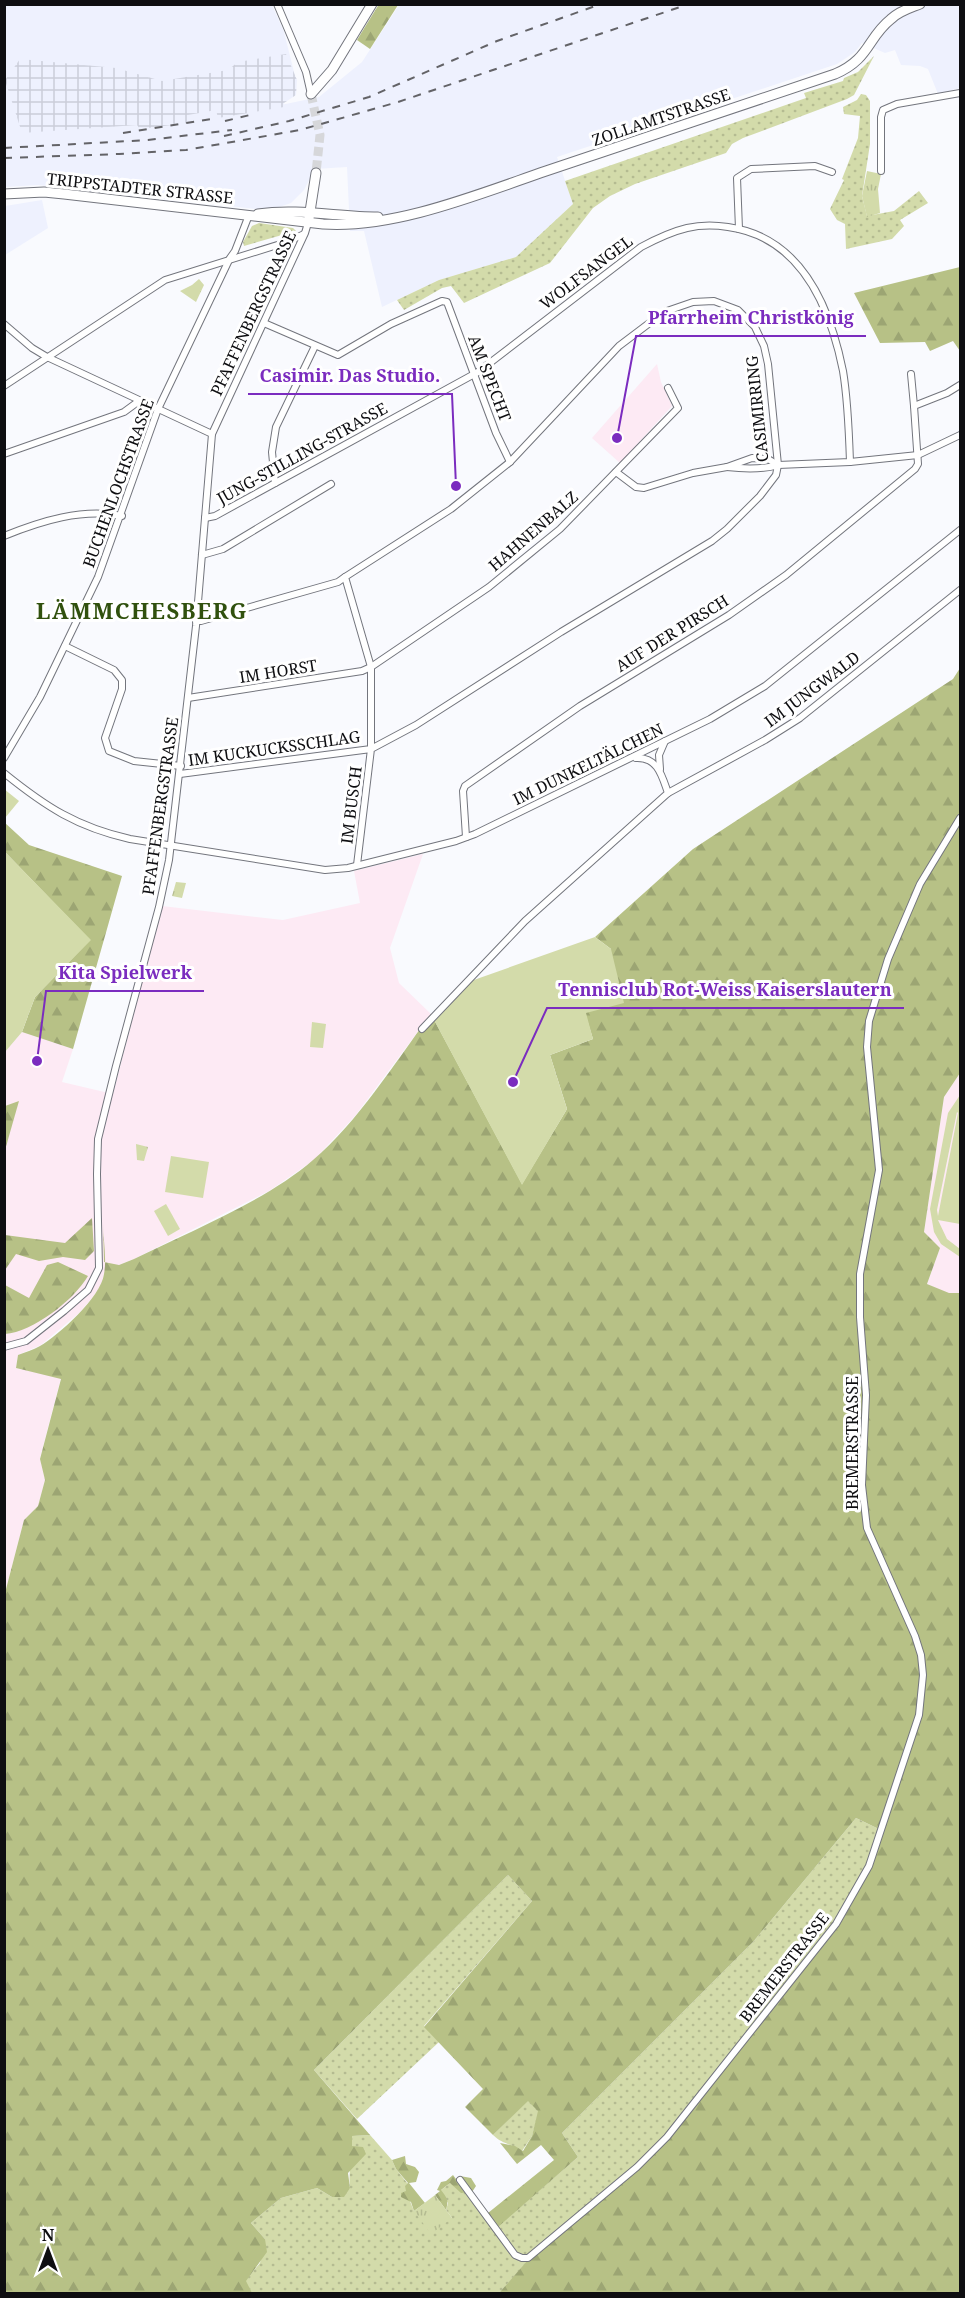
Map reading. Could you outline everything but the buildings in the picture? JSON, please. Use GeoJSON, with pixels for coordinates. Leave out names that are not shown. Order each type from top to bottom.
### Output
{"type":"FeatureCollection","features":[{"type":"Feature","properties":{"kind":"main road"},"geometry":{"type":"LineString","coordinates":[[311,94],[332,70],[372,4]]}},
{"type":"Feature","properties":{"kind":"main road","name":"ZOLLAMTSTRASSE"},"geometry":{"type":"LineString","coordinates":[[308,223],[351,225],[380,221],[461,200],[835,74],[859,59],[891,18],[920,4]]}},
{"type":"Feature","properties":{"kind":"main road"},"geometry":{"type":"LineString","coordinates":[[308,223],[316,173]]}},
{"type":"Feature","properties":{"kind":"main road","name":"TRIPPSTADTER STRASSE"},"geometry":{"type":"LineString","coordinates":[[4,194],[64,194],[308,223]]}},
{"type":"Feature","properties":{"kind":"main road","name":"TRIPPSTADTER STRASSE"},"geometry":{"type":"LineString","coordinates":[[4,199],[27,194]]}},
{"type":"Feature","properties":{"kind":"main road","name":"TRIPPSTADTER STRASSE"},"geometry":{"type":"LineString","coordinates":[[249,215],[284,211],[310,212]]}},
{"type":"Feature","properties":{"kind":"main road","name":"ZOLLAMTSTRASSE"},"geometry":{"type":"LineString","coordinates":[[310,212],[388,218]]}},
{"type":"Feature","properties":{"kind":"street"},"geometry":{"type":"LineString","coordinates":[[277,4],[306,72],[311,94]]}},
{"type":"Feature","properties":{"kind":"street"},"geometry":{"type":"LineString","coordinates":[[881,171],[883,110],[897,104],[960,93]]}},
{"type":"Feature","properties":{"kind":"street"},"geometry":{"type":"LineString","coordinates":[[739,229],[737,178],[744,172],[751,169],[814,166],[832,172]]}},
{"type":"Feature","properties":{"kind":"street","name":"BUCHENLOCHSTRASSE"},"geometry":{"type":"LineString","coordinates":[[4,758],[40,697],[98,577],[122,516],[158,409],[235,251],[249,215]]}},
{"type":"Feature","properties":{"kind":"street","name":"PFAFFENBERGSTRASSE"},"geometry":{"type":"LineString","coordinates":[[4,1347],[26,1341],[64,1311],[88,1290],[99,1268],[97,1155],[100,1128],[161,898],[171,846],[196,621],[212,434],[308,223]]}},
{"type":"Feature","properties":{"kind":"street","name":"WOLFSANGEL"},"geometry":{"type":"LineString","coordinates":[[474,375],[640,247],[667,234],[690,227],[714,226],[739,229],[760,235],[783,249],[800,267],[819,299],[835,337],[843,372],[850,462]]}},
{"type":"Feature","properties":{"kind":"street"},"geometry":{"type":"LineString","coordinates":[[4,386],[165,280],[287,242],[305,233]]}},
{"type":"Feature","properties":{"kind":"street"},"geometry":{"type":"LineString","coordinates":[[287,242],[295,246],[295,255]]}},
{"type":"Feature","properties":{"kind":"street","name":"CASIMIRRING"},"geometry":{"type":"LineString","coordinates":[[196,621],[338,582],[451,509],[510,462],[598,368],[632,335],[664,312],[705,300],[738,310],[750,320],[760,336],[768,364],[778,465],[776,475],[760,496],[712,541],[561,632],[416,725],[371,749]]}},
{"type":"Feature","properties":{"kind":"street","name":"AM SPECHT"},"geometry":{"type":"LineString","coordinates":[[315,346],[332,354],[343,354],[369,336],[416,312],[442,301],[447,303],[496,433],[510,462]]}},
{"type":"Feature","properties":{"kind":"street"},"geometry":{"type":"LineString","coordinates":[[264,323],[315,346],[276,427],[272,452],[274,483]]}},
{"type":"Feature","properties":{"kind":"street"},"geometry":{"type":"LineString","coordinates":[[4,324],[32,348],[47,357],[212,434]]}},
{"type":"Feature","properties":{"kind":"street"},"geometry":{"type":"LineString","coordinates":[[911,374],[918,455]]}},
{"type":"Feature","properties":{"kind":"street","name":"JUNG-STILLING-STRASSE"},"geometry":{"type":"LineString","coordinates":[[205,518],[215,516],[474,375]]}},
{"type":"Feature","properties":{"kind":"street"},"geometry":{"type":"LineString","coordinates":[[914,406],[947,393],[960,385]]}},
{"type":"Feature","properties":{"kind":"street","name":"HAHNENBALZ"},"geometry":{"type":"LineString","coordinates":[[371,667],[509,572],[560,529],[678,408],[668,388]]}},
{"type":"Feature","properties":{"kind":"street"},"geometry":{"type":"LineString","coordinates":[[4,454],[124,412],[139,401]]}},
{"type":"Feature","properties":{"kind":"street"},"geometry":{"type":"LineString","coordinates":[[727,467],[768,468],[778,465],[850,462],[918,455],[960,435]]}},
{"type":"Feature","properties":{"kind":"street","name":"AUF DER PIRSCH"},"geometry":{"type":"LineString","coordinates":[[466,837],[463,790],[465,786],[580,706],[729,615],[786,574],[915,469],[918,455]]}},
{"type":"Feature","properties":{"kind":"street"},"geometry":{"type":"LineString","coordinates":[[616,472],[636,488],[644,488],[693,473],[727,467],[752,458],[768,459],[778,465]]}},
{"type":"Feature","properties":{"kind":"street"},"geometry":{"type":"LineString","coordinates":[[202,555],[223,549],[331,484]]}},
{"type":"Feature","properties":{"kind":"street"},"geometry":{"type":"LineString","coordinates":[[4,536],[60,518],[98,513],[122,516]]}},
{"type":"Feature","properties":{"kind":"street","name":"IM DUNKELTÄLCHEN"},"geometry":{"type":"LineString","coordinates":[[4,773],[48,807],[68,819],[110,835],[324,870],[357,865],[466,837],[710,719],[765,686],[960,530]]}},
{"type":"Feature","properties":{"kind":"street"},"geometry":{"type":"LineString","coordinates":[[345,577],[371,667],[371,749]]}},
{"type":"Feature","properties":{"kind":"street","name":"IM JUNGWALD"},"geometry":{"type":"LineString","coordinates":[[422,1029],[525,921],[668,793],[765,740],[800,718],[960,590]]}},
{"type":"Feature","properties":{"kind":"street","name":"IM KUCKUCKSSCHLAG"},"geometry":{"type":"LineString","coordinates":[[65,646],[114,670],[122,680],[122,689],[105,738],[110,751],[134,761],[180,770],[371,749]]}},
{"type":"Feature","properties":{"kind":"street","name":"IM HORST"},"geometry":{"type":"LineString","coordinates":[[188,698],[362,671],[371,667]]}},
{"type":"Feature","properties":{"kind":"street"},"geometry":{"type":"LineString","coordinates":[[665,741],[659,755],[660,769],[668,793]]}},
{"type":"Feature","properties":{"kind":"street","name":"IM BUSCH"},"geometry":{"type":"LineString","coordinates":[[357,865],[371,749]]}},
{"type":"Feature","properties":{"kind":"street"},"geometry":{"type":"LineString","coordinates":[[632,758],[648,759],[660,769]]}},
{"type":"Feature","properties":{"kind":"street","name":"BREMERSTRASSE"},"geometry":{"type":"LineString","coordinates":[[460,2180],[512,2251],[522,2259],[528,2258],[638,2167],[667,2137],[836,1924],[869,1866],[919,1715],[923,1675],[921,1655],[915,1636],[867,1528],[862,1485],[866,1395],[860,1317],[860,1274],[879,1170],[867,1047],[869,1021],[888,959],[920,884],[960,819]]}},
{"type":"Feature","properties":{"kind":"shaded area"},"geometry":{"type":"Polygon","coordinates":[[[5,5],[272,5],[284,32],[296,80],[281,105],[319,97],[362,62],[399,5],[960,5],[960,88],[938,94],[928,69],[901,65],[895,50],[885,53],[862,43],[855,52],[837,64],[557,157],[573,204],[516,257],[439,280],[382,307],[364,231],[350,231],[347,167],[315,169],[304,190],[291,203],[276,208],[257,209],[38,185],[5,187],[5,5]]]}},
{"type":"Feature","properties":{"kind":"shaded area"},"geometry":{"type":"Polygon","coordinates":[[[286,54],[297,80],[296,95],[284,103],[284,107],[218,118],[216,110],[188,115],[188,123],[140,129],[137,125],[22,133],[5,80],[20,59],[116,68],[162,81],[228,70],[238,62],[286,54]]]}},
{"type":"Feature","properties":{"kind":"shaded area"},"geometry":{"type":"Polygon","coordinates":[[[42,200],[48,228],[5,255],[5,206],[42,200]]]}},
{"type":"Feature","properties":{"kind":"shaded area"},"geometry":{"type":"Polygon","coordinates":[[[657,364],[661,382],[672,406],[620,463],[592,438],[657,364]]]}},
{"type":"Feature","properties":{"kind":"shaded area"},"geometry":{"type":"Polygon","coordinates":[[[423,854],[390,948],[399,983],[431,1014],[355,1116],[314,1160],[269,1191],[104,1274],[101,1285],[79,1313],[41,1345],[18,1355],[16,1368],[61,1378],[40,1458],[45,1480],[38,1506],[24,1520],[5,1593],[5,1052],[22,1032],[73,1049],[62,1082],[113,1094],[162,906],[283,920],[360,903],[354,871],[423,854]]]}},
{"type":"Feature","properties":{"kind":"shaded area"},"geometry":{"type":"Polygon","coordinates":[[[960,1073],[960,1293],[949,1294],[927,1284],[940,1248],[924,1232],[944,1097],[960,1073]]]}},
{"type":"Feature","properties":{"kind":"green space"},"geometry":{"type":"Polygon","coordinates":[[[379,4],[398,5],[370,49],[357,40],[379,4]]]}},
{"type":"Feature","properties":{"kind":"green space"},"geometry":{"type":"Polygon","coordinates":[[[874,56],[854,95],[847,99],[743,138],[732,144],[726,153],[635,184],[610,196],[593,208],[550,263],[464,303],[451,286],[442,288],[404,310],[397,300],[439,280],[516,257],[573,204],[565,181],[806,98],[804,93],[843,81],[844,78],[858,72],[874,56]]]}},
{"type":"Feature","properties":{"kind":"green space"},"geometry":{"type":"Polygon","coordinates":[[[861,94],[866,95],[870,101],[870,144],[862,196],[867,216],[894,211],[919,191],[928,203],[900,220],[904,226],[892,239],[846,249],[845,224],[837,220],[830,209],[844,180],[842,179],[858,138],[860,116],[844,114],[843,107],[857,100],[861,94]]]}},
{"type":"Feature","properties":{"kind":"green space"},"geometry":{"type":"Polygon","coordinates":[[[867,171],[881,174],[878,189],[880,213],[867,217],[862,196],[867,171]]]}},
{"type":"Feature","properties":{"kind":"green space"},"geometry":{"type":"Polygon","coordinates":[[[259,223],[293,228],[296,231],[244,246],[243,242],[252,226],[259,223]]]}},
{"type":"Feature","properties":{"kind":"green space"},"geometry":{"type":"Polygon","coordinates":[[[960,267],[960,351],[953,341],[930,351],[925,342],[880,343],[854,293],[960,267]]]}},
{"type":"Feature","properties":{"kind":"green space"},"geometry":{"type":"Polygon","coordinates":[[[199,279],[204,285],[196,302],[180,291],[199,279]]]}},
{"type":"Feature","properties":{"kind":"green space"},"geometry":{"type":"Polygon","coordinates":[[[960,668],[960,1073],[944,1097],[924,1232],[940,1248],[927,1284],[949,1293],[960,1293],[960,2293],[499,2293],[528,2260],[644,2165],[684,2120],[839,1926],[867,1876],[883,1831],[856,1818],[753,1942],[562,2133],[578,2157],[498,2227],[488,2213],[554,2160],[541,2145],[517,2164],[500,2143],[515,2146],[523,2151],[532,2136],[538,2111],[528,2101],[493,2135],[465,2107],[483,2089],[424,2027],[532,1901],[508,1875],[314,2070],[370,2135],[352,2136],[352,2146],[363,2147],[366,2154],[348,2173],[350,2188],[344,2197],[332,2197],[317,2188],[281,2198],[251,2223],[265,2239],[267,2252],[246,2281],[252,2293],[5,2294],[5,1593],[24,1520],[38,1506],[45,1480],[40,1459],[61,1379],[16,1368],[18,1355],[48,1341],[87,1304],[101,1283],[105,1262],[119,1265],[134,1259],[250,1202],[294,1175],[330,1145],[346,1128],[431,1014],[522,1184],[567,1109],[550,1055],[593,1039],[585,1013],[611,949],[595,937],[693,849],[953,679],[960,668]]]}},
{"type":"Feature","properties":{"kind":"green space"},"geometry":{"type":"Polygon","coordinates":[[[4,789],[19,801],[5,818],[4,818],[4,789]]]}},
{"type":"Feature","properties":{"kind":"green space"},"geometry":{"type":"Polygon","coordinates":[[[4,822],[29,845],[122,876],[73,1049],[22,1032],[35,997],[90,940],[5,852],[4,822]]]}},
{"type":"Feature","properties":{"kind":"green space"},"geometry":{"type":"Polygon","coordinates":[[[5,852],[91,940],[35,997],[22,1032],[5,1052],[5,852]]]}},
{"type":"Feature","properties":{"kind":"green space"},"geometry":{"type":"Polygon","coordinates":[[[176,882],[186,883],[182,898],[172,896],[176,882]]]}},
{"type":"Feature","properties":{"kind":"green space"},"geometry":{"type":"Polygon","coordinates":[[[595,937],[611,949],[624,1003],[586,1013],[593,1039],[550,1055],[567,1109],[522,1185],[434,1020],[471,981],[595,937]]]}},
{"type":"Feature","properties":{"kind":"green space"},"geometry":{"type":"Polygon","coordinates":[[[312,1022],[326,1024],[323,1048],[310,1047],[312,1022]]]}},
{"type":"Feature","properties":{"kind":"green space"},"geometry":{"type":"Polygon","coordinates":[[[960,1095],[960,1224],[938,1220],[947,1239],[960,1249],[960,1257],[941,1244],[934,1232],[930,1209],[948,1113],[960,1095]],[[958,1113],[937,1210],[938,1216],[958,1113]]]}},
{"type":"Feature","properties":{"kind":"green space"},"geometry":{"type":"Polygon","coordinates":[[[19,1101],[5,1150],[5,1106],[19,1101]]]}},
{"type":"Feature","properties":{"kind":"green space"},"geometry":{"type":"Polygon","coordinates":[[[136,1144],[148,1147],[144,1161],[137,1160],[136,1144]]]}},
{"type":"Feature","properties":{"kind":"green space"},"geometry":{"type":"Polygon","coordinates":[[[171,1156],[209,1162],[203,1198],[165,1192],[171,1156]]]}},
{"type":"Feature","properties":{"kind":"green space"},"geometry":{"type":"Polygon","coordinates":[[[166,1204],[180,1229],[168,1236],[154,1211],[166,1204]]]}},
{"type":"Feature","properties":{"kind":"green space"},"geometry":{"type":"Polygon","coordinates":[[[92,1218],[94,1251],[85,1260],[63,1257],[39,1261],[16,1254],[5,1270],[5,1235],[65,1243],[92,1218]]]}},
{"type":"Feature","properties":{"kind":"green space"},"geometry":{"type":"Polygon","coordinates":[[[103,1223],[105,1255],[104,1262],[103,1223]]]}},
{"type":"Feature","properties":{"kind":"green space"},"geometry":{"type":"Polygon","coordinates":[[[58,1262],[88,1276],[73,1295],[52,1313],[28,1327],[5,1334],[5,1285],[29,1298],[47,1265],[58,1262]]]}},
{"type":"Feature","properties":{"kind":"green space"},"geometry":{"type":"Polygon","coordinates":[[[856,1818],[883,1831],[867,1876],[839,1926],[684,2120],[644,2165],[529,2260],[499,2293],[252,2294],[245,2281],[260,2263],[265,2239],[251,2223],[281,2198],[317,2188],[332,2197],[350,2188],[351,2136],[370,2135],[392,2160],[408,2184],[406,2191],[414,2211],[452,2218],[446,2210],[448,2203],[440,2191],[450,2183],[472,2192],[498,2226],[578,2157],[562,2133],[753,1942],[856,1818]]]}},
{"type":"Feature","properties":{"kind":"green space"},"geometry":{"type":"Polygon","coordinates":[[[508,1875],[532,1901],[424,2026],[439,2042],[357,2119],[314,2070],[508,1875]]]}},
{"type":"Feature","properties":{"kind":"green space"},"geometry":{"type":"Polygon","coordinates":[[[528,2100],[539,2111],[532,2136],[522,2151],[493,2135],[528,2100]]]}},
{"type":"Feature","properties":{"kind":"green space"},"geometry":{"type":"Polygon","coordinates":[[[405,2156],[406,2164],[415,2167],[419,2172],[416,2182],[409,2183],[425,2203],[414,2211],[411,2202],[401,2197],[408,2183],[396,2169],[392,2160],[405,2156]]]}},
{"type":"Feature","properties":{"kind":"green space"},"geometry":{"type":"Polygon","coordinates":[[[453,2175],[456,2179],[460,2176],[471,2178],[476,2186],[472,2192],[461,2193],[450,2183],[441,2190],[447,2199],[446,2210],[435,2195],[440,2191],[437,2190],[441,2182],[453,2175]]]}},
{"type":"Feature","properties":{"kind":"green space"},"geometry":{"type":"Polygon","coordinates":[[[435,2195],[452,2218],[431,2234],[414,2211],[435,2195]]]}},
{"type":"Feature","properties":{"kind":"tunnel"},"geometry":{"type":"LineString","coordinates":[[311,94],[320,135],[316,173]]}},
{"type":"Feature","properties":{"kind":"railway"},"geometry":{"type":"LineString","coordinates":[[224,136],[289,121],[369,97],[497,41],[601,4]]}},
{"type":"Feature","properties":{"kind":"railway"},"geometry":{"type":"LineString","coordinates":[[4,158],[186,150],[300,130],[398,102],[689,4]]}},
{"type":"Feature","properties":{"kind":"railway"},"geometry":{"type":"LineString","coordinates":[[225,121],[250,115]]}},
{"type":"Feature","properties":{"kind":"railway"},"geometry":{"type":"LineString","coordinates":[[123,133],[212,119]]}},
{"type":"Feature","properties":{"kind":"railway"},"geometry":{"type":"LineString","coordinates":[[4,148],[148,140],[232,130]]}},
{"type":"Feature","properties":{"kind":"place","name":"Pfarrheim Christkönig"},"geometry":{"type":"Point","coordinates":[617,438]}},
{"type":"Feature","properties":{"kind":"place","name":"Casimir. Das Studio."},"geometry":{"type":"Point","coordinates":[456,486]}},
{"type":"Feature","properties":{"kind":"place","name":"Kita Spielwerk"},"geometry":{"type":"Point","coordinates":[37,1061]}},
{"type":"Feature","properties":{"kind":"place","name":"Tennisclub Rot-Weiss Kaiserslautern"},"geometry":{"type":"Point","coordinates":[513,1082]}},
{"type":"Feature","properties":{"kind":"district","name":"LÄMMCHESBERG"},"geometry":{"type":"Point","coordinates":[142,610]}}]}
